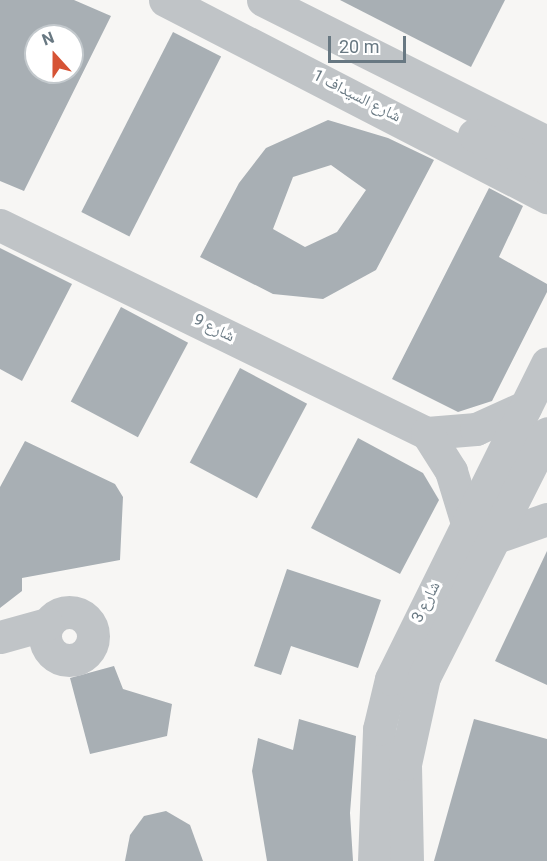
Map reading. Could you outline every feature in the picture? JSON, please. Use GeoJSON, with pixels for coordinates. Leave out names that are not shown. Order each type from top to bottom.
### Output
{"type":"FeatureCollection","features":[{"type":"Feature","properties":{"kind":"street","name":"شارع السيداف 1"},"geometry":{"type":"LineString","coordinates":[[165,0],[546,190]]}},
{"type":"Feature","properties":{"kind":"street"},"geometry":{"type":"LineString","coordinates":[[263,0],[544,139]]}},
{"type":"Feature","properties":{"kind":"street","name":"شارع 9"},"geometry":{"type":"LineString","coordinates":[[0,225],[427,433]]}},
{"type":"Feature","properties":{"kind":"street","name":"شارع 3"},"geometry":{"type":"LineString","coordinates":[[374,861],[374,781],[385,702],[409,635],[547,363]]}},
{"type":"Feature","properties":{"kind":"street"},"geometry":{"type":"LineString","coordinates":[[466,520],[451,471],[427,433],[476,429],[525,407]]}},
{"type":"Feature","properties":{"kind":"street","name":"شارع 3"},"geometry":{"type":"LineString","coordinates":[[407,861],[403,794],[416,705],[493,538],[547,433]]}},
{"type":"Feature","properties":{"kind":"street"},"geometry":{"type":"LineString","coordinates":[[493,538],[547,519]]}},
{"type":"Feature","properties":{"kind":"street"},"geometry":{"type":"LineString","coordinates":[[0,637],[48,624]]}},
{"type":"Feature","properties":{"kind":"building"},"geometry":{"type":"Polygon","coordinates":[[[0,0],[74,0],[111,16],[84,70],[84,24],[24,24],[24,84],[77,84],[24,191],[0,181],[0,0]]]}},
{"type":"Feature","properties":{"kind":"building"},"geometry":{"type":"Polygon","coordinates":[[[340,0],[505,0],[471,67],[340,0]]]}},
{"type":"Feature","properties":{"kind":"building"},"geometry":{"type":"Polygon","coordinates":[[[173,32],[221,57],[129,236],[81,212],[173,32]]]}},
{"type":"Feature","properties":{"kind":"building"},"geometry":{"type":"Polygon","coordinates":[[[328,120],[388,138],[434,160],[376,270],[323,299],[273,294],[200,257],[239,183],[266,148],[328,120]],[[331,165],[293,177],[273,229],[305,247],[337,232],[366,190],[331,165]]]}},
{"type":"Feature","properties":{"kind":"building"},"geometry":{"type":"Polygon","coordinates":[[[489,188],[523,206],[499,257],[547,284],[547,292],[492,401],[458,412],[392,379],[489,188]]]}},
{"type":"Feature","properties":{"kind":"building"},"geometry":{"type":"Polygon","coordinates":[[[0,248],[72,284],[22,381],[0,369],[0,248]]]}},
{"type":"Feature","properties":{"kind":"building"},"geometry":{"type":"Polygon","coordinates":[[[121,307],[188,343],[138,437],[71,401],[121,307]]]}},
{"type":"Feature","properties":{"kind":"building"},"geometry":{"type":"Polygon","coordinates":[[[240,368],[307,404],[257,498],[190,462],[240,368]]]}},
{"type":"Feature","properties":{"kind":"building"},"geometry":{"type":"Polygon","coordinates":[[[358,438],[423,473],[439,500],[400,574],[311,528],[358,438]]]}},
{"type":"Feature","properties":{"kind":"building"},"geometry":{"type":"Polygon","coordinates":[[[25,441],[115,484],[123,497],[120,560],[22,578],[22,591],[0,608],[0,487],[25,441]]]}},
{"type":"Feature","properties":{"kind":"building"},"geometry":{"type":"Polygon","coordinates":[[[547,551],[547,685],[495,661],[547,551]]]}},
{"type":"Feature","properties":{"kind":"building"},"geometry":{"type":"Polygon","coordinates":[[[287,569],[381,600],[358,668],[291,646],[281,675],[254,666],[287,569]]]}},
{"type":"Feature","properties":{"kind":"building"},"geometry":{"type":"Polygon","coordinates":[[[114,666],[123,689],[172,704],[167,736],[90,754],[70,678],[114,666]]]}},
{"type":"Feature","properties":{"kind":"building"},"geometry":{"type":"Polygon","coordinates":[[[299,719],[356,736],[350,813],[353,861],[267,861],[252,771],[258,738],[293,750],[299,719]]]}},
{"type":"Feature","properties":{"kind":"building"},"geometry":{"type":"Polygon","coordinates":[[[474,719],[547,739],[547,861],[434,861],[474,719]]]}},
{"type":"Feature","properties":{"kind":"building"},"geometry":{"type":"Polygon","coordinates":[[[166,811],[190,825],[203,861],[125,861],[130,835],[144,816],[166,811]]]}}]}
